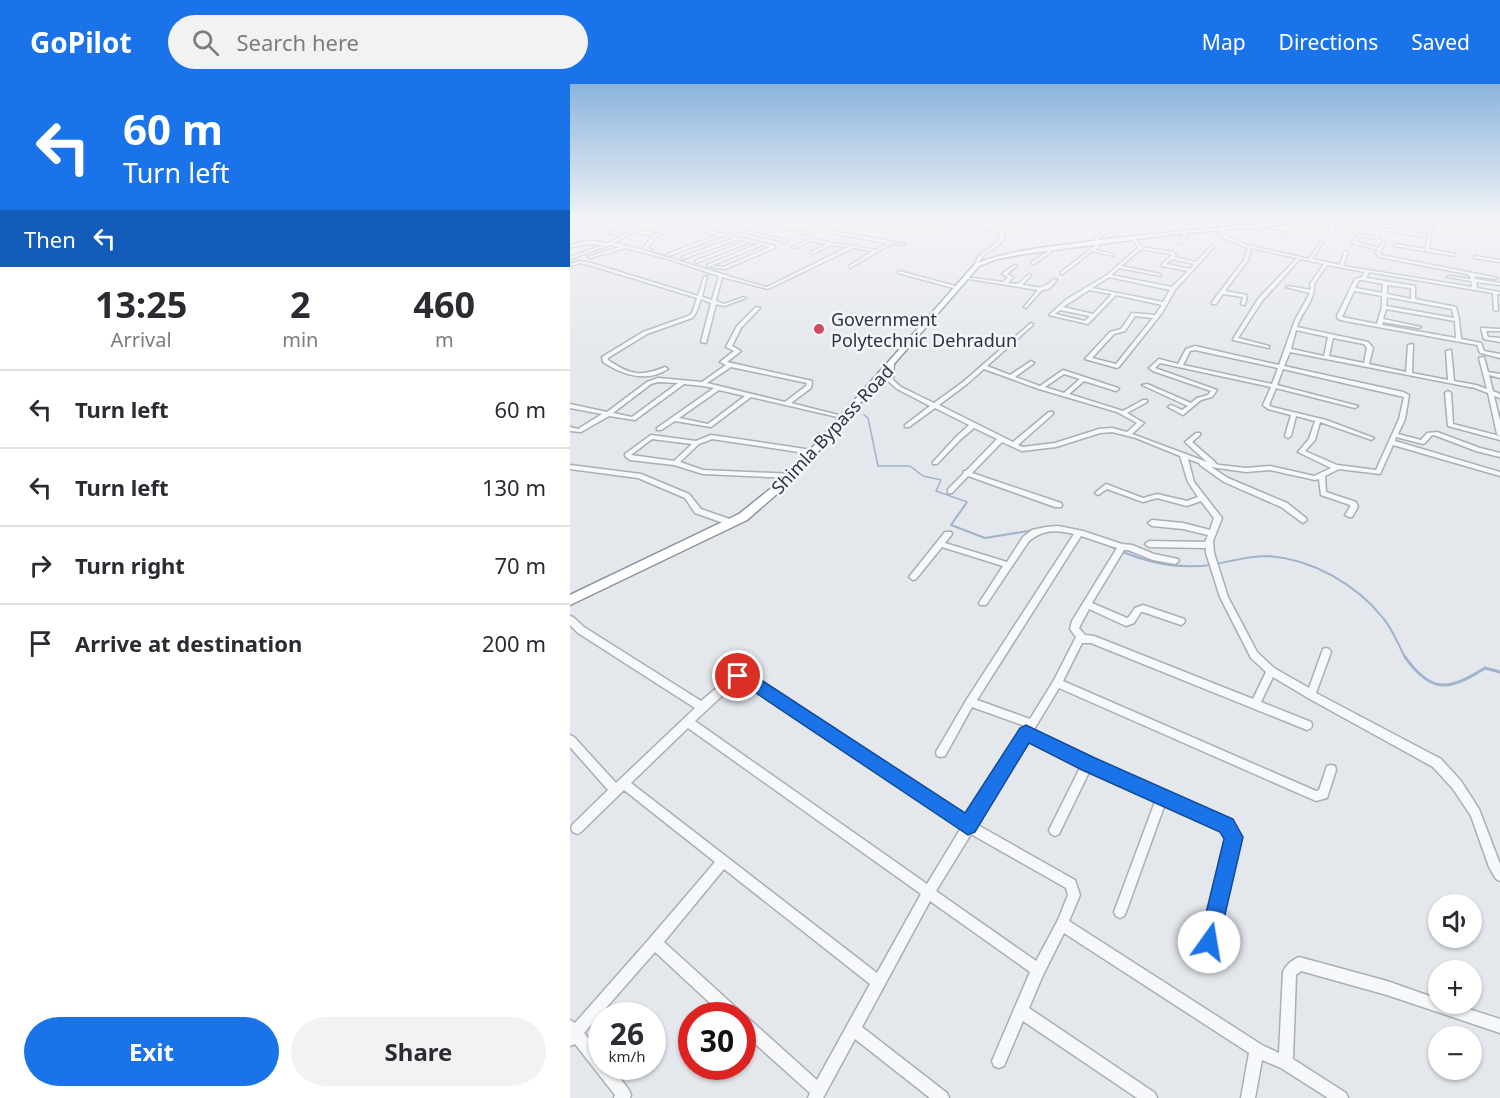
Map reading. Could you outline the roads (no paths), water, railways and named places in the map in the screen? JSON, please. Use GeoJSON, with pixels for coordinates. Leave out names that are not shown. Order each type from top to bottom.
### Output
{"type":"FeatureCollection","features":[{"type":"Feature","properties":{"kind":"highway","name":"Shimla Bypass Road"},"geometry":{"type":"LineString","coordinates":[[570,600],[732,523],[776,491],[792,477],[892,365],[975,267]]}},
{"type":"Feature","properties":{"kind":"street"},"geometry":{"type":"LineString","coordinates":[[597,267],[714,303],[728,305],[744,298]]}},
{"type":"Feature","properties":{"kind":"street"},"geometry":{"type":"LineString","coordinates":[[697,267],[768,288],[810,267]]}},
{"type":"Feature","properties":{"kind":"street"},"geometry":{"type":"LineString","coordinates":[[1005,283],[1011,277],[1004,274],[1013,267]]}},
{"type":"Feature","properties":{"kind":"street"},"geometry":{"type":"LineString","coordinates":[[1062,273],[1069,267]]}},
{"type":"Feature","properties":{"kind":"street"},"geometry":{"type":"LineString","coordinates":[[1114,294],[1083,323],[1051,316],[1118,267]]}},
{"type":"Feature","properties":{"kind":"street"},"geometry":{"type":"LineString","coordinates":[[1120,267],[1160,275]]}},
{"type":"Feature","properties":{"kind":"street"},"geometry":{"type":"LineString","coordinates":[[1154,274],[1161,267]]}},
{"type":"Feature","properties":{"kind":"street"},"geometry":{"type":"LineString","coordinates":[[1176,267],[1190,270]]}},
{"type":"Feature","properties":{"kind":"street"},"geometry":{"type":"LineString","coordinates":[[1156,317],[1136,313],[1123,330],[1112,333],[1088,359],[1117,366],[1156,317],[1173,289],[1192,267]]}},
{"type":"Feature","properties":{"kind":"street"},"geometry":{"type":"LineString","coordinates":[[1214,303],[1241,267]]}},
{"type":"Feature","properties":{"kind":"street"},"geometry":{"type":"LineString","coordinates":[[1268,347],[1235,339],[1260,300],[1290,267]]}},
{"type":"Feature","properties":{"kind":"street"},"geometry":{"type":"LineString","coordinates":[[1324,267],[1313,283],[1312,292],[1294,328],[1266,406],[1371,438]]}},
{"type":"Feature","properties":{"kind":"street"},"geometry":{"type":"LineString","coordinates":[[1343,267],[1497,292],[1496,310]]}},
{"type":"Feature","properties":{"kind":"street"},"geometry":{"type":"LineString","coordinates":[[1393,267],[1393,274]]}},
{"type":"Feature","properties":{"kind":"street"},"geometry":{"type":"LineString","coordinates":[[1418,267],[1418,279]]}},
{"type":"Feature","properties":{"kind":"street"},"geometry":{"type":"LineString","coordinates":[[1441,267],[1496,278]]}},
{"type":"Feature","properties":{"kind":"street"},"geometry":{"type":"LineString","coordinates":[[1128,280],[1138,270]]}},
{"type":"Feature","properties":{"kind":"street"},"geometry":{"type":"LineString","coordinates":[[1453,270],[1452,277],[1500,284]]}},
{"type":"Feature","properties":{"kind":"street"},"geometry":{"type":"LineString","coordinates":[[1364,279],[1366,271]]}},
{"type":"Feature","properties":{"kind":"street"},"geometry":{"type":"LineString","coordinates":[[899,272],[957,288]]}},
{"type":"Feature","properties":{"kind":"street"},"geometry":{"type":"LineString","coordinates":[[1470,274],[1475,289]]}},
{"type":"Feature","properties":{"kind":"street"},"geometry":{"type":"LineString","coordinates":[[1020,285],[1029,275]]}},
{"type":"Feature","properties":{"kind":"street"},"geometry":{"type":"LineString","coordinates":[[1108,276],[1173,289]]}},
{"type":"Feature","properties":{"kind":"street"},"geometry":{"type":"LineString","coordinates":[[665,369],[649,376],[636,376],[605,361],[605,357],[645,333],[690,317],[694,313],[706,277]]}},
{"type":"Feature","properties":{"kind":"street"},"geometry":{"type":"LineString","coordinates":[[704,342],[720,278]]}},
{"type":"Feature","properties":{"kind":"street"},"geometry":{"type":"LineString","coordinates":[[965,278],[1041,289],[1047,288],[1055,280]]}},
{"type":"Feature","properties":{"kind":"street"},"geometry":{"type":"LineString","coordinates":[[1413,297],[1413,287],[1357,279],[1339,317],[1418,330],[1479,344],[1482,352],[1500,356]]}},
{"type":"Feature","properties":{"kind":"street"},"geometry":{"type":"LineString","coordinates":[[1380,323],[1384,307],[1385,283]]}},
{"type":"Feature","properties":{"kind":"street"},"geometry":{"type":"LineString","coordinates":[[1288,287],[1312,292]]}},
{"type":"Feature","properties":{"kind":"street"},"geometry":{"type":"LineString","coordinates":[[1088,288],[1164,304]]}},
{"type":"Feature","properties":{"kind":"street"},"geometry":{"type":"LineString","coordinates":[[1026,307],[1041,289]]}},
{"type":"Feature","properties":{"kind":"street"},"geometry":{"type":"LineString","coordinates":[[1352,289],[1413,297],[1423,302],[1454,308],[1458,340]]}},
{"type":"Feature","properties":{"kind":"street"},"geometry":{"type":"LineString","coordinates":[[1222,292],[1245,296],[1243,304]]}},
{"type":"Feature","properties":{"kind":"street"},"geometry":{"type":"LineString","coordinates":[[1418,330],[1423,302]]}},
{"type":"Feature","properties":{"kind":"street"},"geometry":{"type":"LineString","coordinates":[[1384,307],[1457,320]]}},
{"type":"Feature","properties":{"kind":"street"},"geometry":{"type":"LineString","coordinates":[[758,308],[735,333],[729,347],[738,351],[723,362],[810,382],[809,387],[786,404]]}},
{"type":"Feature","properties":{"kind":"street"},"geometry":{"type":"LineString","coordinates":[[1059,308],[1093,315]]}},
{"type":"Feature","properties":{"kind":"street"},"geometry":{"type":"LineString","coordinates":[[907,426],[984,367],[1008,342],[1031,324]]}},
{"type":"Feature","properties":{"kind":"street"},"geometry":{"type":"LineString","coordinates":[[1128,324],[1147,329]]}},
{"type":"Feature","properties":{"kind":"street"},"geometry":{"type":"LineString","coordinates":[[1294,328],[1369,344],[1366,365]]}},
{"type":"Feature","properties":{"kind":"street"},"geometry":{"type":"LineString","coordinates":[[1500,330],[1483,329],[1486,338],[1500,340]]}},
{"type":"Feature","properties":{"kind":"street"},"geometry":{"type":"LineString","coordinates":[[1326,358],[1331,335]]}},
{"type":"Feature","properties":{"kind":"street"},"geometry":{"type":"LineString","coordinates":[[1409,373],[1411,345]]}},
{"type":"Feature","properties":{"kind":"street"},"geometry":{"type":"LineString","coordinates":[[892,365],[890,380],[893,384],[1014,446],[1035,449],[1066,442],[1099,430],[1112,430],[1218,467],[1246,470],[1270,468],[1311,477],[1322,476],[1335,467],[1344,466],[1378,472],[1404,413],[1407,396],[1192,348],[1188,350],[1180,365]]}},
{"type":"Feature","properties":{"kind":"street"},"geometry":{"type":"LineString","coordinates":[[1288,350],[1451,382],[1500,396]]}},
{"type":"Feature","properties":{"kind":"street"},"geometry":{"type":"LineString","coordinates":[[1449,351],[1451,382]]}},
{"type":"Feature","properties":{"kind":"street"},"geometry":{"type":"LineString","coordinates":[[1393,439],[1423,442],[1429,434],[1436,433],[1473,449],[1496,455],[1498,418],[1489,392],[1482,358]]}},
{"type":"Feature","properties":{"kind":"street"},"geometry":{"type":"LineString","coordinates":[[1171,406],[1182,413],[1199,399],[1210,396],[1214,392],[1213,388],[1152,368],[1160,361],[1355,406]]}},
{"type":"Feature","properties":{"kind":"street"},"geometry":{"type":"LineString","coordinates":[[1011,377],[1030,363]]}},
{"type":"Feature","properties":{"kind":"street"},"geometry":{"type":"LineString","coordinates":[[703,384],[730,365]]}},
{"type":"Feature","properties":{"kind":"street"},"geometry":{"type":"LineString","coordinates":[[984,367],[1065,396],[1123,413],[1141,423],[1128,434]]}},
{"type":"Feature","properties":{"kind":"street"},"geometry":{"type":"LineString","coordinates":[[1196,382],[1203,371]]}},
{"type":"Feature","properties":{"kind":"street"},"geometry":{"type":"LineString","coordinates":[[1041,388],[1062,372],[1116,389]]}},
{"type":"Feature","properties":{"kind":"street"},"geometry":{"type":"LineString","coordinates":[[1485,373],[1500,376]]}},
{"type":"Feature","properties":{"kind":"street"},"geometry":{"type":"LineString","coordinates":[[1065,396],[1083,379]]}},
{"type":"Feature","properties":{"kind":"street"},"geometry":{"type":"LineString","coordinates":[[570,436],[609,413],[653,381],[703,384],[844,418]]}},
{"type":"Feature","properties":{"kind":"street"},"geometry":{"type":"LineString","coordinates":[[570,406],[634,418],[682,383]]}},
{"type":"Feature","properties":{"kind":"street"},"geometry":{"type":"LineString","coordinates":[[1145,385],[1191,405]]}},
{"type":"Feature","properties":{"kind":"street"},"geometry":{"type":"LineString","coordinates":[[659,429],[718,388]]}},
{"type":"Feature","properties":{"kind":"street"},"geometry":{"type":"LineString","coordinates":[[1448,393],[1450,425],[1498,437]]}},
{"type":"Feature","properties":{"kind":"street"},"geometry":{"type":"LineString","coordinates":[[675,419],[709,426],[750,395]]}},
{"type":"Feature","properties":{"kind":"street"},"geometry":{"type":"LineString","coordinates":[[1123,413],[1145,401]]}},
{"type":"Feature","properties":{"kind":"street"},"geometry":{"type":"LineString","coordinates":[[1014,446],[1051,413]]}},
{"type":"Feature","properties":{"kind":"street"},"geometry":{"type":"LineString","coordinates":[[1288,436],[1294,414]]}},
{"type":"Feature","properties":{"kind":"street"},"geometry":{"type":"LineString","coordinates":[[1318,420],[1312,440],[1301,452],[1335,467]]}},
{"type":"Feature","properties":{"kind":"street"},"geometry":{"type":"LineString","coordinates":[[935,463],[957,442],[959,435],[974,425]]}},
{"type":"Feature","properties":{"kind":"street"},"geometry":{"type":"LineString","coordinates":[[570,429],[579,431]]}},
{"type":"Feature","properties":{"kind":"street"},"geometry":{"type":"LineString","coordinates":[[1198,434],[1188,440],[1189,443],[1218,467]]}},
{"type":"Feature","properties":{"kind":"street"},"geometry":{"type":"LineString","coordinates":[[697,443],[651,437],[627,455],[630,458],[675,463],[704,472],[792,477]]}},
{"type":"Feature","properties":{"kind":"street"},"geometry":{"type":"LineString","coordinates":[[675,463],[697,443],[711,437],[812,452]]}},
{"type":"Feature","properties":{"kind":"street"},"geometry":{"type":"LineString","coordinates":[[950,490],[1001,439]]}},
{"type":"Feature","properties":{"kind":"street"},"geometry":{"type":"LineString","coordinates":[[1393,439],[1500,474]]}},
{"type":"Feature","properties":{"kind":"street"},"geometry":{"type":"LineString","coordinates":[[1183,455],[1188,478],[1218,518],[1212,533],[1210,552],[1224,597],[1245,642],[1258,660],[1271,671],[1311,695],[1437,763],[1457,785],[1475,813],[1493,863],[1500,875]]}},
{"type":"Feature","properties":{"kind":"street"},"geometry":{"type":"LineString","coordinates":[[1201,462],[1226,480],[1284,505],[1303,520]]}},
{"type":"Feature","properties":{"kind":"street"},"geometry":{"type":"LineString","coordinates":[[570,467],[639,476],[687,496],[698,511],[732,523]]}},
{"type":"Feature","properties":{"kind":"street"},"geometry":{"type":"LineString","coordinates":[[966,473],[1058,506]]}},
{"type":"Feature","properties":{"kind":"street"},"geometry":{"type":"LineString","coordinates":[[1322,476],[1323,494],[1353,504],[1354,507],[1349,515]]}},
{"type":"Feature","properties":{"kind":"street"},"geometry":{"type":"LineString","coordinates":[[1098,493],[1106,486],[1141,500],[1157,496],[1187,504],[1202,498]]}},
{"type":"Feature","properties":{"kind":"street"},"geometry":{"type":"LineString","coordinates":[[1152,523],[1183,526],[1212,533]]}},
{"type":"Feature","properties":{"kind":"street"},"geometry":{"type":"LineString","coordinates":[[983,603],[1034,531],[1055,528],[1175,561]]}},
{"type":"Feature","properties":{"kind":"street"},"geometry":{"type":"LineString","coordinates":[[913,577],[948,534]]}},
{"type":"Feature","properties":{"kind":"street"},"geometry":{"type":"LineString","coordinates":[[940,752],[1078,534]]}},
{"type":"Feature","properties":{"kind":"street"},"geometry":{"type":"LineString","coordinates":[[941,544],[1008,566]]}},
{"type":"Feature","properties":{"kind":"street"},"geometry":{"type":"LineString","coordinates":[[1149,544],[1210,552]]}},
{"type":"Feature","properties":{"kind":"street"},"geometry":{"type":"LineString","coordinates":[[1082,638],[1074,626],[1121,546]]}},
{"type":"Feature","properties":{"kind":"street"},"geometry":{"type":"LineString","coordinates":[[1088,605],[1126,622],[1131,621],[1138,610],[1143,608],[1181,621]]}},
{"type":"Feature","properties":{"kind":"street"},"geometry":{"type":"LineString","coordinates":[[570,619],[581,630],[702,707]]}},
{"type":"Feature","properties":{"kind":"street"},"geometry":{"type":"LineString","coordinates":[[756,1036],[817,1095],[928,893],[1057,683],[1077,641],[1082,638],[1091,639],[1307,725]]}},
{"type":"Feature","properties":{"kind":"street"},"geometry":{"type":"LineString","coordinates":[[1311,695],[1326,652]]}},
{"type":"Feature","properties":{"kind":"street"},"geometry":{"type":"LineString","coordinates":[[1255,704],[1271,671]]}},
{"type":"Feature","properties":{"kind":"street"},"geometry":{"type":"LineString","coordinates":[[577,828],[702,707],[735,678],[744,677],[968,826],[1071,884],[1074,895],[1038,970],[999,1061]]}},
{"type":"Feature","properties":{"kind":"street"},"geometry":{"type":"LineString","coordinates":[[1057,683],[1316,796],[1323,794],[1331,770]]}},
{"type":"Feature","properties":{"kind":"street"},"geometry":{"type":"LineString","coordinates":[[970,702],[1029,728],[1088,764],[1226,825],[1234,837],[1204,961]]}},
{"type":"Feature","properties":{"kind":"street"},"geometry":{"type":"LineString","coordinates":[[688,722],[1038,970]]}},
{"type":"Feature","properties":{"kind":"street"},"geometry":{"type":"LineString","coordinates":[[570,740],[620,787],[723,861],[878,982]]}},
{"type":"Feature","properties":{"kind":"street"},"geometry":{"type":"LineString","coordinates":[[1055,830],[1088,764]]}},
{"type":"Feature","properties":{"kind":"street"},"geometry":{"type":"LineString","coordinates":[[1120,912],[1162,797]]}},
{"type":"Feature","properties":{"kind":"street"},"geometry":{"type":"LineString","coordinates":[[588,1051],[572,1033],[655,943],[723,861]]}},
{"type":"Feature","properties":{"kind":"street"},"geometry":{"type":"LineString","coordinates":[[1062,924],[1257,1050],[1286,1063],[1341,1098]]}},
{"type":"Feature","properties":{"kind":"street"},"geometry":{"type":"LineString","coordinates":[[655,943],[720,1002]]}},
{"type":"Feature","properties":{"kind":"street"},"geometry":{"type":"LineString","coordinates":[[1286,1063],[1288,986],[1290,972],[1299,964],[1387,988],[1500,1026]]}},
{"type":"Feature","properties":{"kind":"street"},"geometry":{"type":"LineString","coordinates":[[1021,1011],[1150,1098]]}},
{"type":"Feature","properties":{"kind":"street"},"geometry":{"type":"LineString","coordinates":[[854,1030],[942,1098]]}},
{"type":"Feature","properties":{"kind":"street"},"geometry":{"type":"LineString","coordinates":[[1248,1098],[1257,1050]]}},
{"type":"Feature","properties":{"kind":"street"},"geometry":{"type":"LineString","coordinates":[[612,1080],[624,1097]]}},
{"type":"Feature","properties":{"kind":"waterway"},"geometry":{"type":"LineString","coordinates":[[864,415],[868,418],[878,466],[910,466],[923,476],[941,480],[936,491],[967,502],[964,507]]}},
{"type":"Feature","properties":{"kind":"waterway"},"geometry":{"type":"LineString","coordinates":[[965,505],[951,525],[985,538],[1034,530]]}},
{"type":"Feature","properties":{"kind":"waterway"},"geometry":{"type":"LineString","coordinates":[[1054,527],[1075,530]]}},
{"type":"Feature","properties":{"kind":"waterway"},"geometry":{"type":"LineString","coordinates":[[1104,543],[1130,555],[1156,563],[1183,566],[1211,565]]}},
{"type":"Feature","properties":{"kind":"waterway"},"geometry":{"type":"LineString","coordinates":[[1217,564],[1248,557],[1267,556],[1300,562],[1332,575],[1360,595],[1383,618],[1406,659]]}},
{"type":"Feature","properties":{"kind":"waterway"},"geometry":{"type":"LineString","coordinates":[[1405,657],[1424,678],[1442,685],[1462,681],[1485,668],[1500,672]]}},
{"type":"Feature","properties":{"kind":"place","name":"Government Polytechnic Dehradun"},"geometry":{"type":"Point","coordinates":[819,329]}}]}
